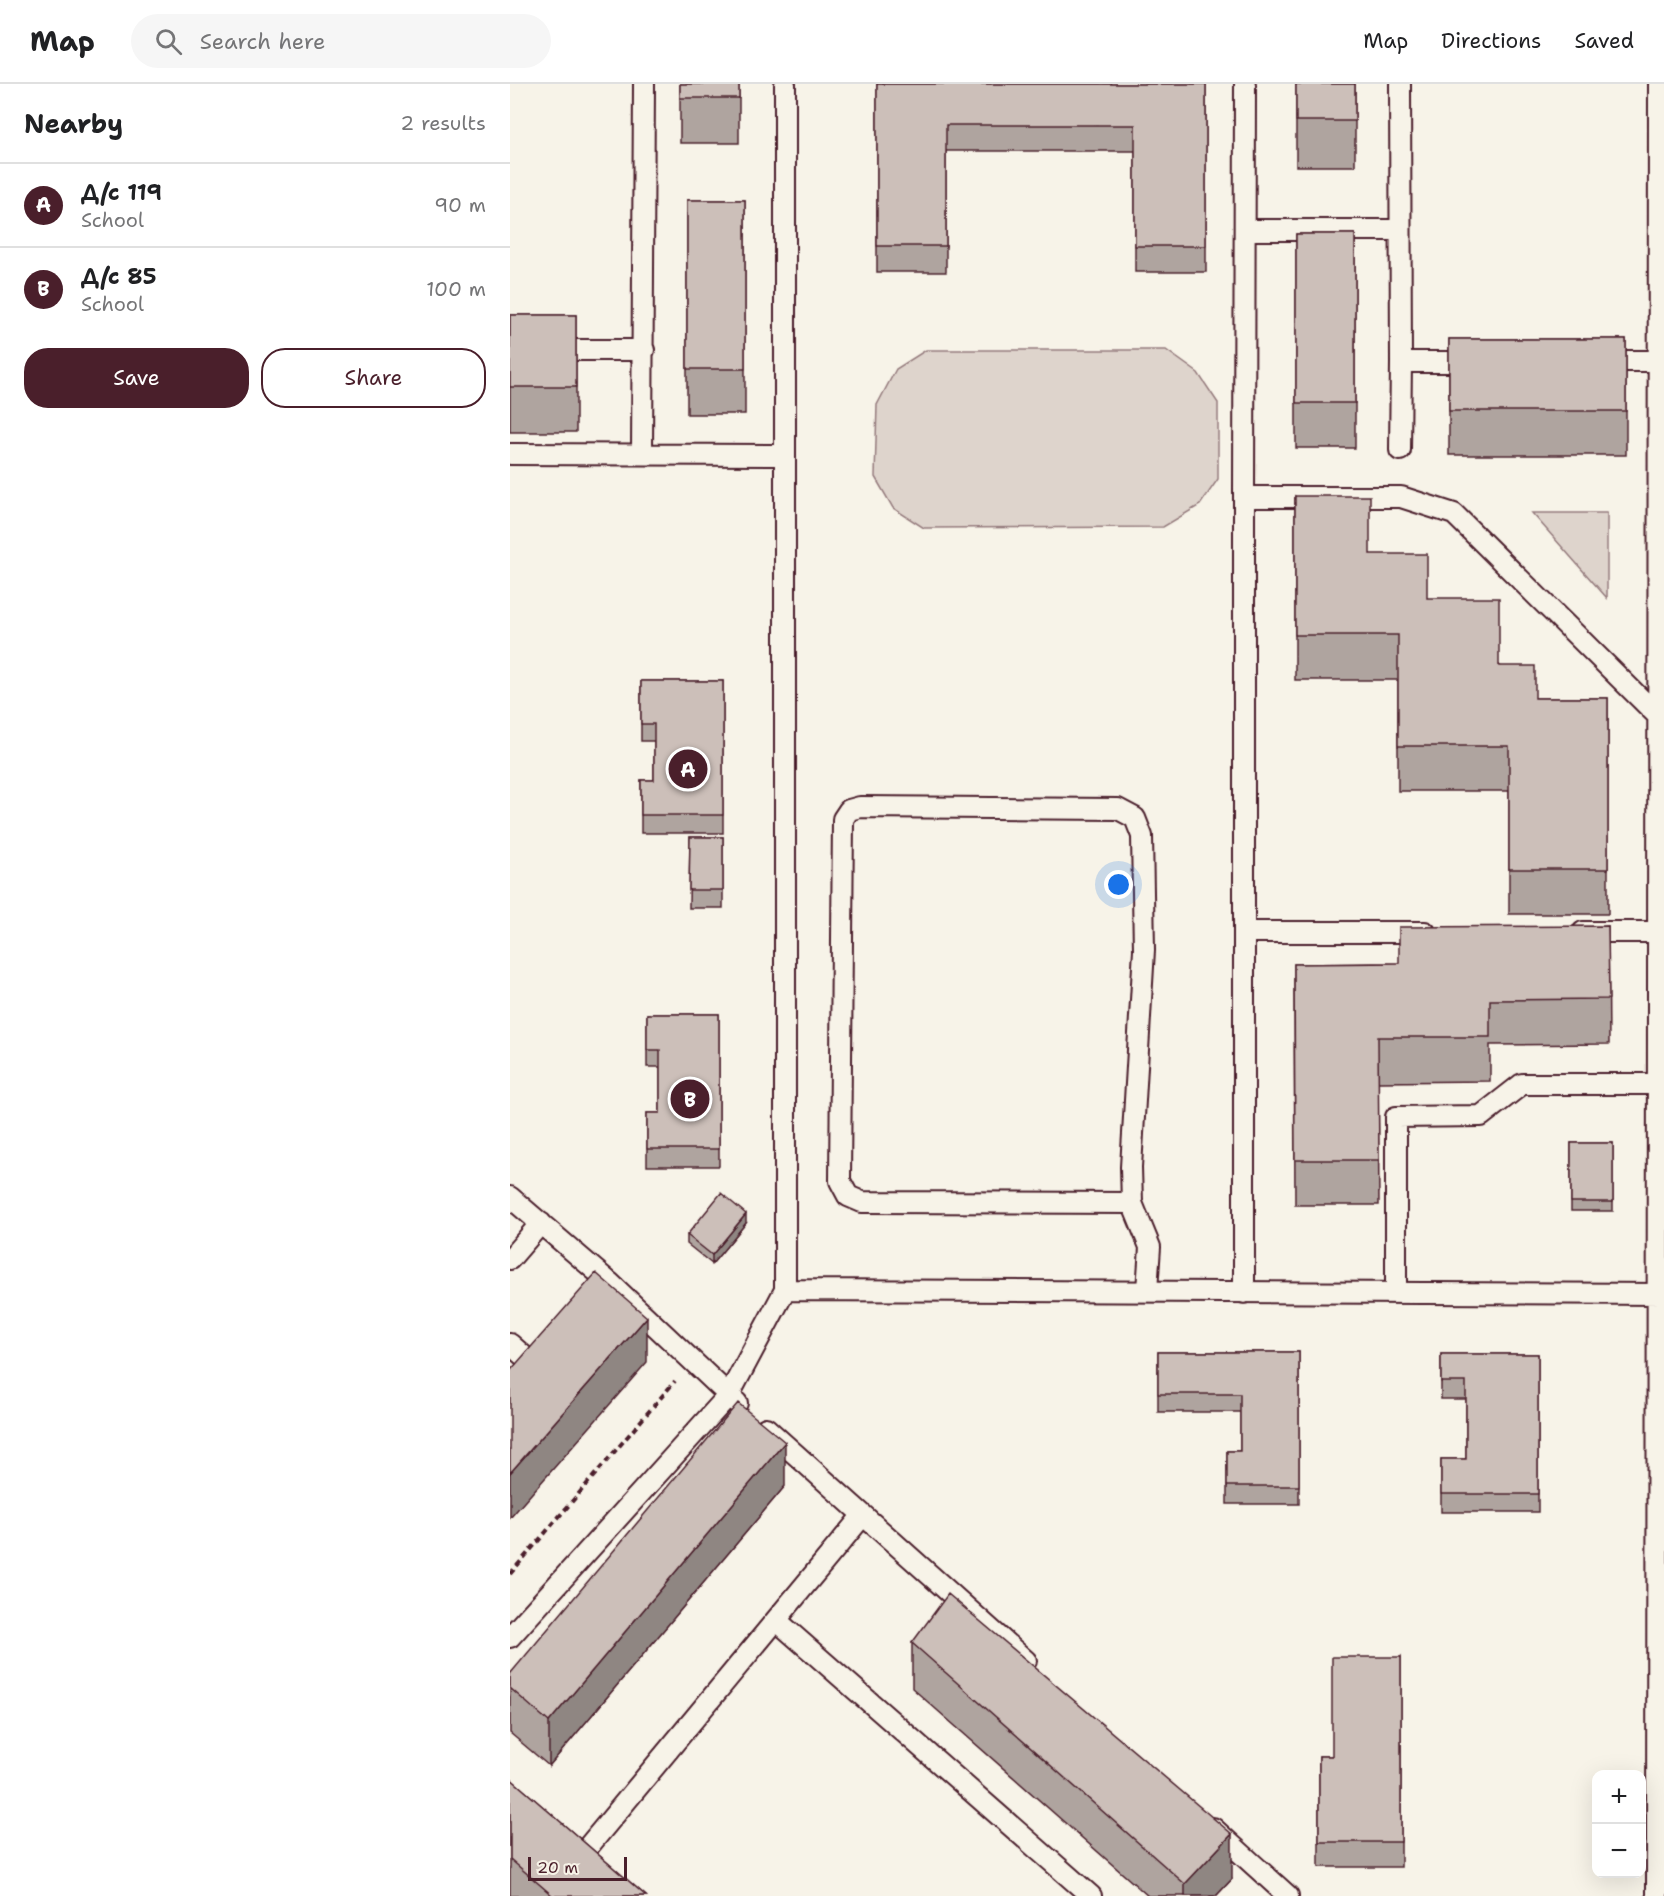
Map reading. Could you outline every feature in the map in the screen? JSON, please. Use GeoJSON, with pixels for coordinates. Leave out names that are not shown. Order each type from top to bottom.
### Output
{"type":"FeatureCollection","features":[{"type":"Feature","properties":{"kind":"lane"},"geometry":{"type":"LineString","coordinates":[[642,454],[644,84]]}},
{"type":"Feature","properties":{"kind":"lane"},"geometry":{"type":"LineString","coordinates":[[510,1637],[729,1395],[785,1290],[785,84]]}},
{"type":"Feature","properties":{"kind":"lane"},"geometry":{"type":"LineString","coordinates":[[1244,1293],[1245,84]]}},
{"type":"Feature","properties":{"kind":"lane"},"geometry":{"type":"LineString","coordinates":[[1400,84],[1400,450]]}},
{"type":"Feature","properties":{"kind":"lane"},"geometry":{"type":"LineString","coordinates":[[1658,1896],[1661,1449],[1658,1084],[1658,932],[1661,858],[1659,84]]}},
{"type":"Feature","properties":{"kind":"lane"},"geometry":{"type":"LineString","coordinates":[[1245,230],[1400,230]]}},
{"type":"Feature","properties":{"kind":"lane"},"geometry":{"type":"LineString","coordinates":[[510,351],[644,351]]}},
{"type":"Feature","properties":{"kind":"lane"},"geometry":{"type":"LineString","coordinates":[[1588,362],[1658,361]]}},
{"type":"Feature","properties":{"kind":"lane"},"geometry":{"type":"LineString","coordinates":[[1401,362],[1494,362]]}},
{"type":"Feature","properties":{"kind":"lane"},"geometry":{"type":"LineString","coordinates":[[510,454],[784,455]]}},
{"type":"Feature","properties":{"kind":"lane"},"geometry":{"type":"LineString","coordinates":[[1244,497],[1401,496],[1454,514],[1661,716]]}},
{"type":"Feature","properties":{"kind":"lane"},"geometry":{"type":"LineString","coordinates":[[1132,1203],[862,1202],[848,1196],[840,1181],[843,819],[849,810],[860,807],[1118,809],[1135,818],[1143,836],[1144,950],[1131,1167],[1132,1203],[1150,1247],[1147,1290]]}},
{"type":"Feature","properties":{"kind":"lane"},"geometry":{"type":"LineString","coordinates":[[1244,932],[1443,932]]}},
{"type":"Feature","properties":{"kind":"lane"},"geometry":{"type":"LineString","coordinates":[[1560,932],[1658,932]]}},
{"type":"Feature","properties":{"kind":"lane"},"geometry":{"type":"LineString","coordinates":[[1396,1293],[1396,1117],[1481,1116],[1522,1084],[1658,1084]]}},
{"type":"Feature","properties":{"kind":"lane"},"geometry":{"type":"LineString","coordinates":[[510,1197],[609,1282],[729,1395],[1040,1674]]}},
{"type":"Feature","properties":{"kind":"lane"},"geometry":{"type":"LineString","coordinates":[[510,1258],[541,1223]]}},
{"type":"Feature","properties":{"kind":"lane"},"geometry":{"type":"LineString","coordinates":[[594,1299],[609,1282]]}},
{"type":"Feature","properties":{"kind":"lane"},"geometry":{"type":"LineString","coordinates":[[785,1290],[1661,1294]]}},
{"type":"Feature","properties":{"kind":"lane"},"geometry":{"type":"LineString","coordinates":[[510,1344],[529,1373],[550,1349]]}},
{"type":"Feature","properties":{"kind":"lane"},"geometry":{"type":"LineString","coordinates":[[583,1853],[863,1515]]}},
{"type":"Feature","properties":{"kind":"lane"},"geometry":{"type":"LineString","coordinates":[[776,1620],[1090,1896]]}},
{"type":"Feature","properties":{"kind":"lane"},"geometry":{"type":"LineString","coordinates":[[1200,1817],[1288,1896]]}},
{"type":"Feature","properties":{"kind":"lane"},"geometry":{"type":"LineString","coordinates":[[567,1839],[599,1868]]}},
{"type":"Feature","properties":{"kind":"path"},"geometry":{"type":"LineString","coordinates":[[510,1574],[692,1361]]}},
{"type":"Feature","properties":{"kind":"shaded area"},"geometry":{"type":"Polygon","coordinates":[[[926,350],[1166,350],[1198,373],[1218,403],[1218,479],[1200,505],[1163,527],[924,528],[893,508],[875,477],[877,405],[896,369],[926,350]]]}},
{"type":"Feature","properties":{"kind":"shaded area"},"geometry":{"type":"Polygon","coordinates":[[[1532,513],[1607,513],[1607,598],[1532,513]]]}},
{"type":"Feature","properties":{"kind":"building"},"geometry":{"type":"Polygon","coordinates":[[[680,84],[739,84],[739,98],[680,98],[680,84]]]}},
{"type":"Feature","properties":{"kind":"building"},"geometry":{"type":"Polygon","coordinates":[[[877,84],[1206,84],[1206,246],[1135,246],[1135,125],[946,125],[946,246],[877,246],[877,84]]]}},
{"type":"Feature","properties":{"kind":"building"},"geometry":{"type":"Polygon","coordinates":[[[1296,84],[1355,84],[1355,121],[1296,121],[1296,84]]]}},
{"type":"Feature","properties":{"kind":"building"},"geometry":{"type":"Polygon","coordinates":[[[687,200],[745,200],[745,369],[687,369],[687,200]]]}},
{"type":"Feature","properties":{"kind":"building"},"geometry":{"type":"Polygon","coordinates":[[[1296,234],[1355,234],[1355,403],[1296,403],[1296,234]]]}},
{"type":"Feature","properties":{"kind":"building"},"geometry":{"type":"Polygon","coordinates":[[[510,315],[576,315],[576,387],[510,387],[510,315]]]}},
{"type":"Feature","properties":{"kind":"building"},"geometry":{"type":"Polygon","coordinates":[[[1449,339],[1626,339],[1626,411],[1449,411],[1449,339]]]}},
{"type":"Feature","properties":{"kind":"building"},"geometry":{"type":"Polygon","coordinates":[[[1295,496],[1370,496],[1370,554],[1427,554],[1427,598],[1499,598],[1499,666],[1535,666],[1535,698],[1608,698],[1608,869],[1509,869],[1509,746],[1398,746],[1398,635],[1295,635],[1295,496]]]}},
{"type":"Feature","properties":{"kind":"building"},"geometry":{"type":"Polygon","coordinates":[[[641,681],[723,681],[723,815],[641,815],[641,780],[654,780],[654,724],[641,724],[641,681]]]}},
{"type":"Feature","properties":{"kind":"building"},"geometry":{"type":"Polygon","coordinates":[[[690,837],[723,837],[723,890],[689,890],[690,837]]]}},
{"type":"Feature","properties":{"kind":"building"},"geometry":{"type":"Polygon","coordinates":[[[1608,926],[1609,999],[1490,1000],[1490,1037],[1378,1037],[1379,1160],[1295,1160],[1294,964],[1399,963],[1399,927],[1608,926]]]}},
{"type":"Feature","properties":{"kind":"building"},"geometry":{"type":"Polygon","coordinates":[[[647,1014],[719,1014],[719,1149],[647,1149],[647,1113],[660,1113],[660,1050],[647,1050],[647,1014]]]}},
{"type":"Feature","properties":{"kind":"building"},"geometry":{"type":"Polygon","coordinates":[[[1571,1143],[1613,1143],[1613,1202],[1571,1202],[1571,1143]]]}},
{"type":"Feature","properties":{"kind":"building"},"geometry":{"type":"Polygon","coordinates":[[[721,1193],[746,1214],[712,1255],[687,1235],[721,1193]]]}},
{"type":"Feature","properties":{"kind":"building"},"geometry":{"type":"Polygon","coordinates":[[[596,1273],[647,1317],[510,1473],[510,1371],[596,1273]]]}},
{"type":"Feature","properties":{"kind":"building"},"geometry":{"type":"Polygon","coordinates":[[[1158,1352],[1299,1352],[1299,1486],[1227,1486],[1227,1451],[1240,1451],[1240,1394],[1158,1394],[1158,1352]]]}},
{"type":"Feature","properties":{"kind":"building"},"geometry":{"type":"Polygon","coordinates":[[[1441,1354],[1538,1354],[1538,1494],[1441,1494],[1441,1459],[1466,1459],[1466,1382],[1441,1382],[1441,1354]]]}},
{"type":"Feature","properties":{"kind":"building"},"geometry":{"type":"Polygon","coordinates":[[[738,1403],[785,1442],[549,1722],[510,1688],[510,1674],[738,1403]]]}},
{"type":"Feature","properties":{"kind":"building"},"geometry":{"type":"Polygon","coordinates":[[[948,1594],[1232,1834],[1185,1884],[912,1643],[948,1594]]]}},
{"type":"Feature","properties":{"kind":"building"},"geometry":{"type":"Polygon","coordinates":[[[1332,1657],[1401,1657],[1401,1842],[1319,1842],[1319,1756],[1332,1756],[1332,1657]]]}},
{"type":"Feature","properties":{"kind":"building"},"geometry":{"type":"Polygon","coordinates":[[[510,1778],[646,1896],[553,1896],[510,1859],[510,1778]]]}},
{"type":"Feature","properties":{"kind":"place","name":"Д/с 119"},"geometry":{"type":"Point","coordinates":[688,769]}},
{"type":"Feature","properties":{"kind":"place","name":"Д/с 85"},"geometry":{"type":"Point","coordinates":[690,1099]}}]}
